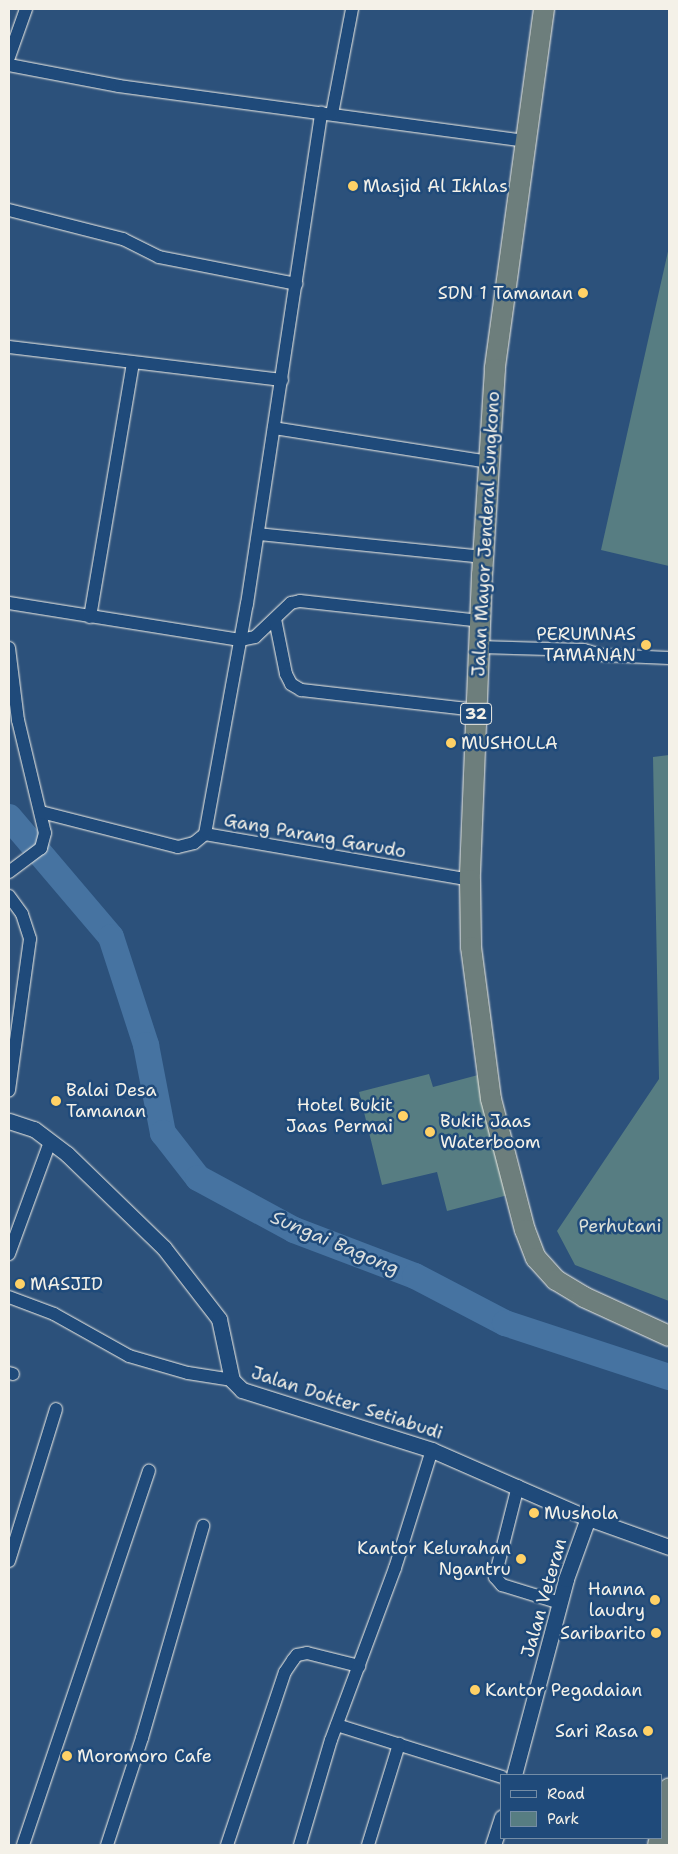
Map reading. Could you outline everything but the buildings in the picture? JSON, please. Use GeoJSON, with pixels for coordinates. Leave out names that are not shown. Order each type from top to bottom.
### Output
{"type":"FeatureCollection","features":[{"type":"Feature","properties":{"kind":"highway","name":"Jalan Mayor Jenderal Sungkono"},"geometry":{"type":"LineString","coordinates":[[544,9],[524,141],[495,369],[483,557],[476,710],[470,880],[471,946],[491,1099],[525,1230],[536,1258],[556,1280],[584,1297],[669,1336]]}},
{"type":"Feature","properties":{"kind":"highway"},"geometry":{"type":"LineString","coordinates":[[663,1822],[669,1789]]}},
{"type":"Feature","properties":{"kind":"street"},"geometry":{"type":"LineString","coordinates":[[9,58],[26,9]]}},
{"type":"Feature","properties":{"kind":"street"},"geometry":{"type":"LineString","coordinates":[[205,834],[258,534],[296,284],[327,114],[352,9]]}},
{"type":"Feature","properties":{"kind":"street"},"geometry":{"type":"LineString","coordinates":[[9,65],[118,86],[524,141]]}},
{"type":"Feature","properties":{"kind":"street"},"geometry":{"type":"LineString","coordinates":[[9,210],[123,239],[159,257],[296,284]]}},
{"type":"Feature","properties":{"kind":"street"},"geometry":{"type":"LineString","coordinates":[[9,347],[282,380]]}},
{"type":"Feature","properties":{"kind":"street"},"geometry":{"type":"LineString","coordinates":[[90,617],[133,363]]}},
{"type":"Feature","properties":{"kind":"street"},"geometry":{"type":"LineString","coordinates":[[274,428],[489,462]]}},
{"type":"Feature","properties":{"kind":"street"},"geometry":{"type":"LineString","coordinates":[[258,534],[483,557]]}},
{"type":"Feature","properties":{"kind":"street"},"geometry":{"type":"LineString","coordinates":[[9,603],[240,640],[255,637],[291,603],[300,601],[480,621]]}},
{"type":"Feature","properties":{"kind":"street"},"geometry":{"type":"LineString","coordinates":[[275,619],[286,674],[290,684],[301,690],[476,710]]}},
{"type":"Feature","properties":{"kind":"street"},"geometry":{"type":"LineString","coordinates":[[479,647],[584,650],[600,655],[669,658]]}},
{"type":"Feature","properties":{"kind":"street"},"geometry":{"type":"LineString","coordinates":[[9,648],[18,720],[45,833],[41,848],[9,872]]}},
{"type":"Feature","properties":{"kind":"street","name":"Gang Parang Garudo"},"geometry":{"type":"LineString","coordinates":[[41,812],[178,846],[194,843],[205,834],[470,880]]}},
{"type":"Feature","properties":{"kind":"street"},"geometry":{"type":"LineString","coordinates":[[9,896],[22,914],[30,938],[15,1012],[9,1091]]}},
{"type":"Feature","properties":{"kind":"street","name":"Jalan Dokter Setiabudi"},"geometry":{"type":"LineString","coordinates":[[9,1121],[34,1129],[68,1154],[164,1248],[219,1319],[232,1380],[242,1390],[432,1450],[588,1518],[669,1548]]}},
{"type":"Feature","properties":{"kind":"street"},"geometry":{"type":"LineString","coordinates":[[9,1254],[50,1142]]}},
{"type":"Feature","properties":{"kind":"street"},"geometry":{"type":"LineString","coordinates":[[9,1297],[68,1321],[129,1356],[188,1374],[232,1380]]}},
{"type":"Feature","properties":{"kind":"street"},"geometry":{"type":"LineString","coordinates":[[9,1561],[56,1409]]}},
{"type":"Feature","properties":{"kind":"street"},"geometry":{"type":"LineString","coordinates":[[300,1845],[337,1724],[359,1666],[432,1450]]}},
{"type":"Feature","properties":{"kind":"street"},"geometry":{"type":"LineString","coordinates":[[23,1845],[149,1471]]}},
{"type":"Feature","properties":{"kind":"street"},"geometry":{"type":"LineString","coordinates":[[518,1486],[495,1577],[502,1585],[560,1603]]}},
{"type":"Feature","properties":{"kind":"street","name":"Jalan Veteran"},"geometry":{"type":"LineString","coordinates":[[514,1774],[560,1603],[588,1518]]}},
{"type":"Feature","properties":{"kind":"street"},"geometry":{"type":"LineString","coordinates":[[107,1845],[145,1728],[203,1526]]}},
{"type":"Feature","properties":{"kind":"street"},"geometry":{"type":"LineString","coordinates":[[227,1845],[286,1672],[293,1660],[297,1655],[307,1653],[359,1666]]}},
{"type":"Feature","properties":{"kind":"street"},"geometry":{"type":"LineString","coordinates":[[337,1724],[500,1776]]}},
{"type":"Feature","properties":{"kind":"street"},"geometry":{"type":"LineString","coordinates":[[368,1845],[399,1744]]}},
{"type":"Feature","properties":{"kind":"street"},"geometry":{"type":"LineString","coordinates":[[493,1845],[500,1823]]}},
{"type":"Feature","properties":{"kind":"green space"},"geometry":{"type":"Polygon","coordinates":[[[669,247],[669,566],[601,550],[669,247]]]}},
{"type":"Feature","properties":{"kind":"green space","name":"Perhutani"},"geometry":{"type":"Polygon","coordinates":[[[669,755],[669,1301],[575,1265],[557,1231],[659,1079],[653,757],[669,755]]]}},
{"type":"Feature","properties":{"kind":"green space","name":"Bukit Jaas Waterboom"},"geometry":{"type":"Polygon","coordinates":[[[429,1074],[433,1087],[478,1075],[508,1195],[447,1211],[437,1172],[382,1185],[359,1092],[429,1074]]]}},
{"type":"Feature","properties":{"kind":"waterway","name":"Sungai Bagong"},"geometry":{"type":"LineString","coordinates":[[9,817],[111,937],[146,1045],[163,1133],[198,1178],[294,1230],[415,1276],[505,1323],[669,1377]]}},
{"type":"Feature","properties":{"kind":"place","name":"Masjid Al Ikhlas"},"geometry":{"type":"Point","coordinates":[353,186]}},
{"type":"Feature","properties":{"kind":"place","name":"SDN 1 Tamanan"},"geometry":{"type":"Point","coordinates":[583,293]}},
{"type":"Feature","properties":{"kind":"place","name":"PERUMNAS TAMANAN"},"geometry":{"type":"Point","coordinates":[646,645]}},
{"type":"Feature","properties":{"kind":"place","name":"MUSHOLLA"},"geometry":{"type":"Point","coordinates":[451,743]}},
{"type":"Feature","properties":{"kind":"place","name":"Balai Desa Tamanan"},"geometry":{"type":"Point","coordinates":[56,1101]}},
{"type":"Feature","properties":{"kind":"place","name":"Hotel Bukit Jaas Permai"},"geometry":{"type":"Point","coordinates":[403,1116]}},
{"type":"Feature","properties":{"kind":"place","name":"Bukit Jaas Waterboom"},"geometry":{"type":"Point","coordinates":[430,1132]}},
{"type":"Feature","properties":{"kind":"place","name":"MASJID"},"geometry":{"type":"Point","coordinates":[20,1284]}},
{"type":"Feature","properties":{"kind":"place","name":"Mushola"},"geometry":{"type":"Point","coordinates":[534,1513]}},
{"type":"Feature","properties":{"kind":"place","name":"Kantor Kelurahan Ngantru"},"geometry":{"type":"Point","coordinates":[521,1559]}},
{"type":"Feature","properties":{"kind":"place","name":"Hanna laudry"},"geometry":{"type":"Point","coordinates":[655,1600]}},
{"type":"Feature","properties":{"kind":"place","name":"Saribarito"},"geometry":{"type":"Point","coordinates":[656,1633]}},
{"type":"Feature","properties":{"kind":"place","name":"Kantor Pegadaian"},"geometry":{"type":"Point","coordinates":[475,1690]}},
{"type":"Feature","properties":{"kind":"place","name":"Sari Rasa"},"geometry":{"type":"Point","coordinates":[648,1731]}},
{"type":"Feature","properties":{"kind":"place","name":"Moromoro Cafe"},"geometry":{"type":"Point","coordinates":[67,1756]}}]}
